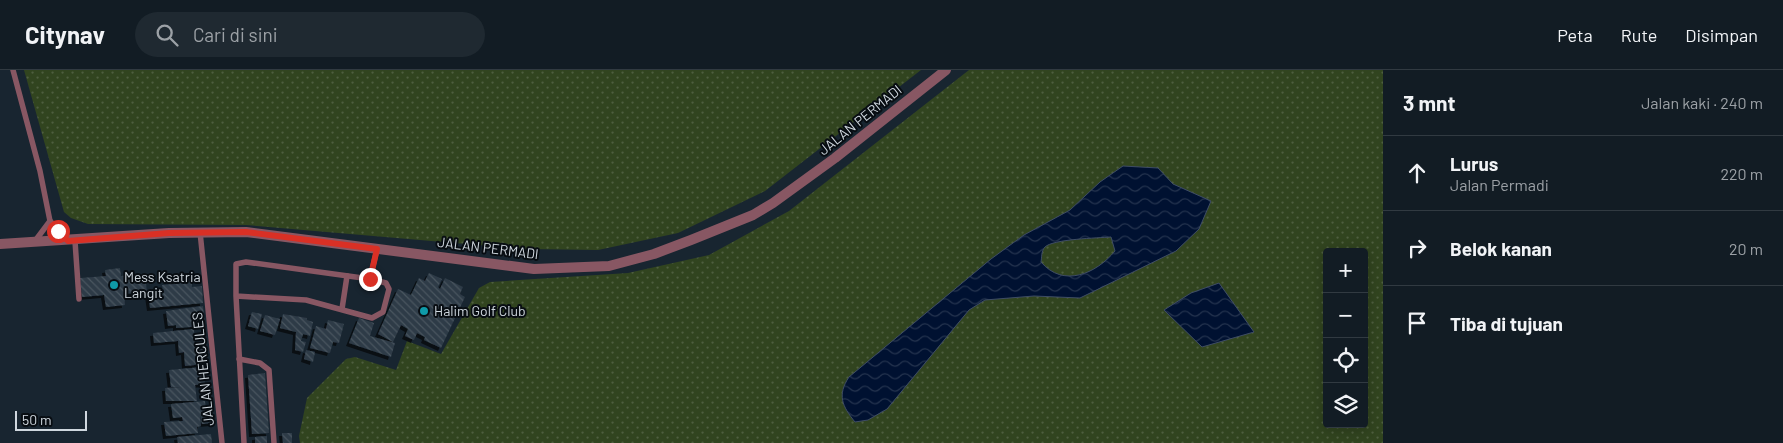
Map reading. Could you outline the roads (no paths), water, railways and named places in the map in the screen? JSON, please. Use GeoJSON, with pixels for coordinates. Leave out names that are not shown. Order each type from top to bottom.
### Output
{"type":"FeatureCollection","features":[{"type":"Feature","properties":{"kind":"street","name":"JALAN PERMADI"},"geometry":{"type":"LineString","coordinates":[[0,244],[200,232],[246,232],[534,269],[609,266],[654,254],[753,215],[785,196],[946,70]]}},
{"type":"Feature","properties":{"kind":"lane"},"geometry":{"type":"LineString","coordinates":[[13,70],[40,171],[50,221],[72,241],[79,299]]}},
{"type":"Feature","properties":{"kind":"lane"},"geometry":{"type":"LineString","coordinates":[[33,243],[38,239],[50,221]]}},
{"type":"Feature","properties":{"kind":"lane","name":"JALAN HERCULES"},"geometry":{"type":"LineString","coordinates":[[200,232],[222,443]]}},
{"type":"Feature","properties":{"kind":"lane"},"geometry":{"type":"LineString","coordinates":[[370,279],[377,249]]}},
{"type":"Feature","properties":{"kind":"lane"},"geometry":{"type":"LineString","coordinates":[[236,296],[306,300],[369,318],[376,317],[383,312],[388,286],[370,279],[236,264],[236,296],[244,443]]}},
{"type":"Feature","properties":{"kind":"lane"},"geometry":{"type":"LineString","coordinates":[[342,309],[347,276]]}},
{"type":"Feature","properties":{"kind":"lane"},"geometry":{"type":"LineString","coordinates":[[239,359],[260,363],[269,370],[274,443]]}},
{"type":"Feature","properties":{"kind":"water"},"geometry":{"type":"Polygon","coordinates":[[[1123,166],[1158,168],[1173,184],[1211,201],[1199,229],[1176,251],[1080,298],[1034,296],[985,300],[969,310],[887,409],[868,420],[855,422],[844,405],[842,395],[845,383],[849,377],[991,259],[1024,235],[1070,210],[1100,182],[1123,166]],[[1111,237],[1057,242],[1045,247],[1042,252],[1041,262],[1050,270],[1059,274],[1079,275],[1099,266],[1115,251],[1111,237]]]}},
{"type":"Feature","properties":{"kind":"water"},"geometry":{"type":"Polygon","coordinates":[[[1219,283],[1254,332],[1202,347],[1164,310],[1191,293],[1219,283]]]}},
{"type":"Feature","properties":{"kind":"place","name":"Mess Ksatria Langit"},"geometry":{"type":"Point","coordinates":[114,285]}},
{"type":"Feature","properties":{"kind":"place","name":"Halim Golf Club"},"geometry":{"type":"Point","coordinates":[424,311]}}]}
